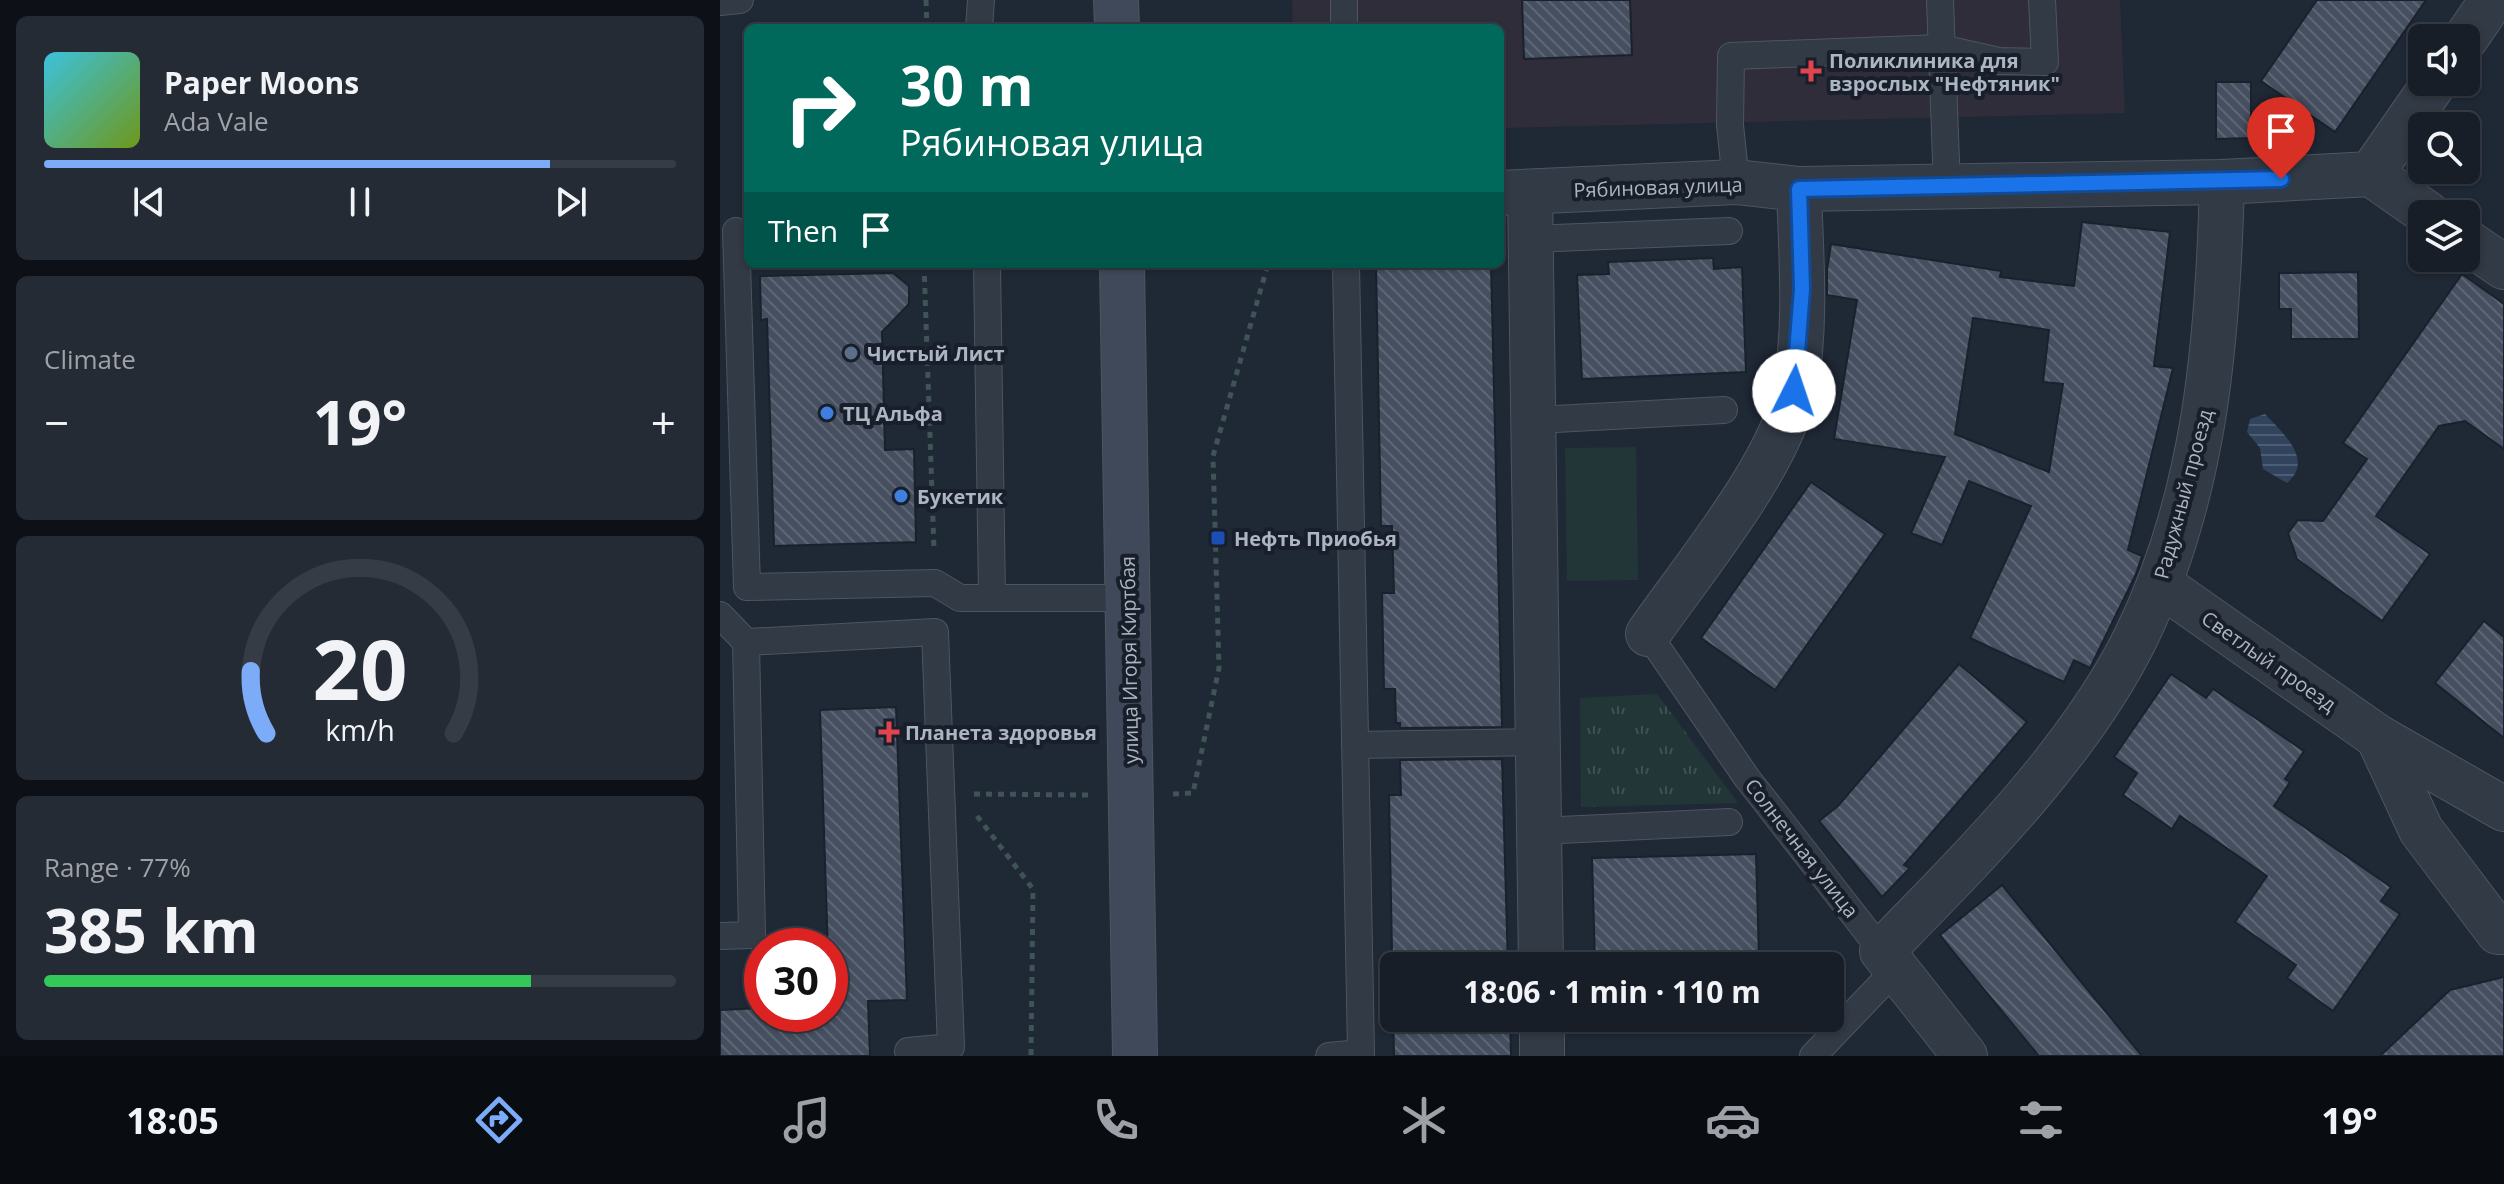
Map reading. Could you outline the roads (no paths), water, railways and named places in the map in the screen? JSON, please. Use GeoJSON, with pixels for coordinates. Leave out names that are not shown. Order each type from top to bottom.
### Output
{"type":"FeatureCollection","features":[{"type":"Feature","properties":{"kind":"main road"},"geometry":{"type":"LineString","coordinates":[[1116,0],[1117,24]]}},
{"type":"Feature","properties":{"kind":"main road","name":"улица Игоря Киртбая"},"geometry":{"type":"LineString","coordinates":[[1122,268],[1135,1056]]}},
{"type":"Feature","properties":{"kind":"street"},"geometry":{"type":"LineString","coordinates":[[2476,24],[2492,0]]}},
{"type":"Feature","properties":{"kind":"street"},"geometry":{"type":"LineString","coordinates":[[2408,200],[2371,174],[2425,96]]}},
{"type":"Feature","properties":{"kind":"street","name":"Рябиновая улица"},"geometry":{"type":"LineString","coordinates":[[1515,192],[1736,182],[1799,189],[2222,182],[2371,174]]}},
{"type":"Feature","properties":{"kind":"street","name":"Радужный проезд"},"geometry":{"type":"LineString","coordinates":[[1889,960],[1989,842],[2067,743],[2129,650],[2160,584],[2188,490],[2209,395],[2219,293],[2222,182]]}},
{"type":"Feature","properties":{"kind":"street"},"geometry":{"type":"LineString","coordinates":[[1648,634],[1768,461],[1794,391],[1802,289],[1799,189]]}},
{"type":"Feature","properties":{"kind":"street"},"geometry":{"type":"LineString","coordinates":[[1515,192],[1531,239],[1536,420],[1541,952]]}},
{"type":"Feature","properties":{"kind":"street"},"geometry":{"type":"LineString","coordinates":[[2480,251],[2504,267]]}},
{"type":"Feature","properties":{"kind":"street","name":"Светлый проезд"},"geometry":{"type":"LineString","coordinates":[[2160,584],[2378,737],[2504,809]]}},
{"type":"Feature","properties":{"kind":"street"},"geometry":{"type":"LineString","coordinates":[[2378,737],[2421,830],[2498,932],[2504,932]]}},
{"type":"Feature","properties":{"kind":"street","name":"Солнечная улица"},"geometry":{"type":"LineString","coordinates":[[1889,960],[1965,1056]]}},
{"type":"Feature","properties":{"kind":"street"},"geometry":{"type":"LineString","coordinates":[[1542,1032],[1542,1056]]}},
{"type":"Feature","properties":{"kind":"lane"},"geometry":{"type":"LineString","coordinates":[[720,2],[740,0]]}},
{"type":"Feature","properties":{"kind":"lane"},"geometry":{"type":"LineString","coordinates":[[979,24],[981,0]]}},
{"type":"Feature","properties":{"kind":"lane"},"geometry":{"type":"LineString","coordinates":[[1344,0],[1344,24]]}},
{"type":"Feature","properties":{"kind":"lane"},"geometry":{"type":"LineString","coordinates":[[1940,0],[1947,187]]}},
{"type":"Feature","properties":{"kind":"lane"},"geometry":{"type":"LineString","coordinates":[[1736,182],[1730,125],[1731,56],[1941,48],[1999,61],[2045,62],[2042,0]]}},
{"type":"Feature","properties":{"kind":"lane"},"geometry":{"type":"LineString","coordinates":[[1531,239],[1729,231]]}},
{"type":"Feature","properties":{"kind":"lane"},"geometry":{"type":"LineString","coordinates":[[735,232],[747,587],[935,583],[960,598],[1128,598]]}},
{"type":"Feature","properties":{"kind":"lane"},"geometry":{"type":"LineString","coordinates":[[987,268],[992,597]]}},
{"type":"Feature","properties":{"kind":"lane"},"geometry":{"type":"LineString","coordinates":[[1329,1056],[1361,1053],[1346,268]]}},
{"type":"Feature","properties":{"kind":"lane"},"geometry":{"type":"LineString","coordinates":[[1536,420],[1724,410]]}},
{"type":"Feature","properties":{"kind":"lane"},"geometry":{"type":"LineString","coordinates":[[720,615],[746,642],[752,935],[720,936]]}},
{"type":"Feature","properties":{"kind":"lane"},"geometry":{"type":"LineString","coordinates":[[746,642],[935,632],[951,1047],[908,1051]]}},
{"type":"Feature","properties":{"kind":"lane","name":"Солнечная улица"},"geometry":{"type":"LineString","coordinates":[[1648,634],[1747,778],[1889,960]]}},
{"type":"Feature","properties":{"kind":"lane"},"geometry":{"type":"LineString","coordinates":[[1355,745],[1539,742]]}},
{"type":"Feature","properties":{"kind":"lane"},"geometry":{"type":"LineString","coordinates":[[1539,831],[1729,822]]}},
{"type":"Feature","properties":{"kind":"lane"},"geometry":{"type":"LineString","coordinates":[[1813,1056],[1889,960]]}},
{"type":"Feature","properties":{"kind":"water"},"geometry":{"type":"Polygon","coordinates":[[[2265,414],[2297,456],[2295,474],[2287,483],[2263,469],[2260,448],[2247,432],[2250,419],[2265,414]]]}},
{"type":"Feature","properties":{"kind":"place","name":"Поликлиника для взрослых \"Нефтяник\""},"geometry":{"type":"Point","coordinates":[1811,71]}},
{"type":"Feature","properties":{"kind":"place","name":"Чистый Лист"},"geometry":{"type":"Point","coordinates":[851,353]}},
{"type":"Feature","properties":{"kind":"place","name":"ТЦ Альфа"},"geometry":{"type":"Point","coordinates":[827,413]}},
{"type":"Feature","properties":{"kind":"place","name":"Букетик"},"geometry":{"type":"Point","coordinates":[901,496]}},
{"type":"Feature","properties":{"kind":"place","name":"Нефть Приобья"},"geometry":{"type":"Point","coordinates":[1218,538]}},
{"type":"Feature","properties":{"kind":"place","name":"Планета здоровья"},"geometry":{"type":"Point","coordinates":[889,732]}}]}
